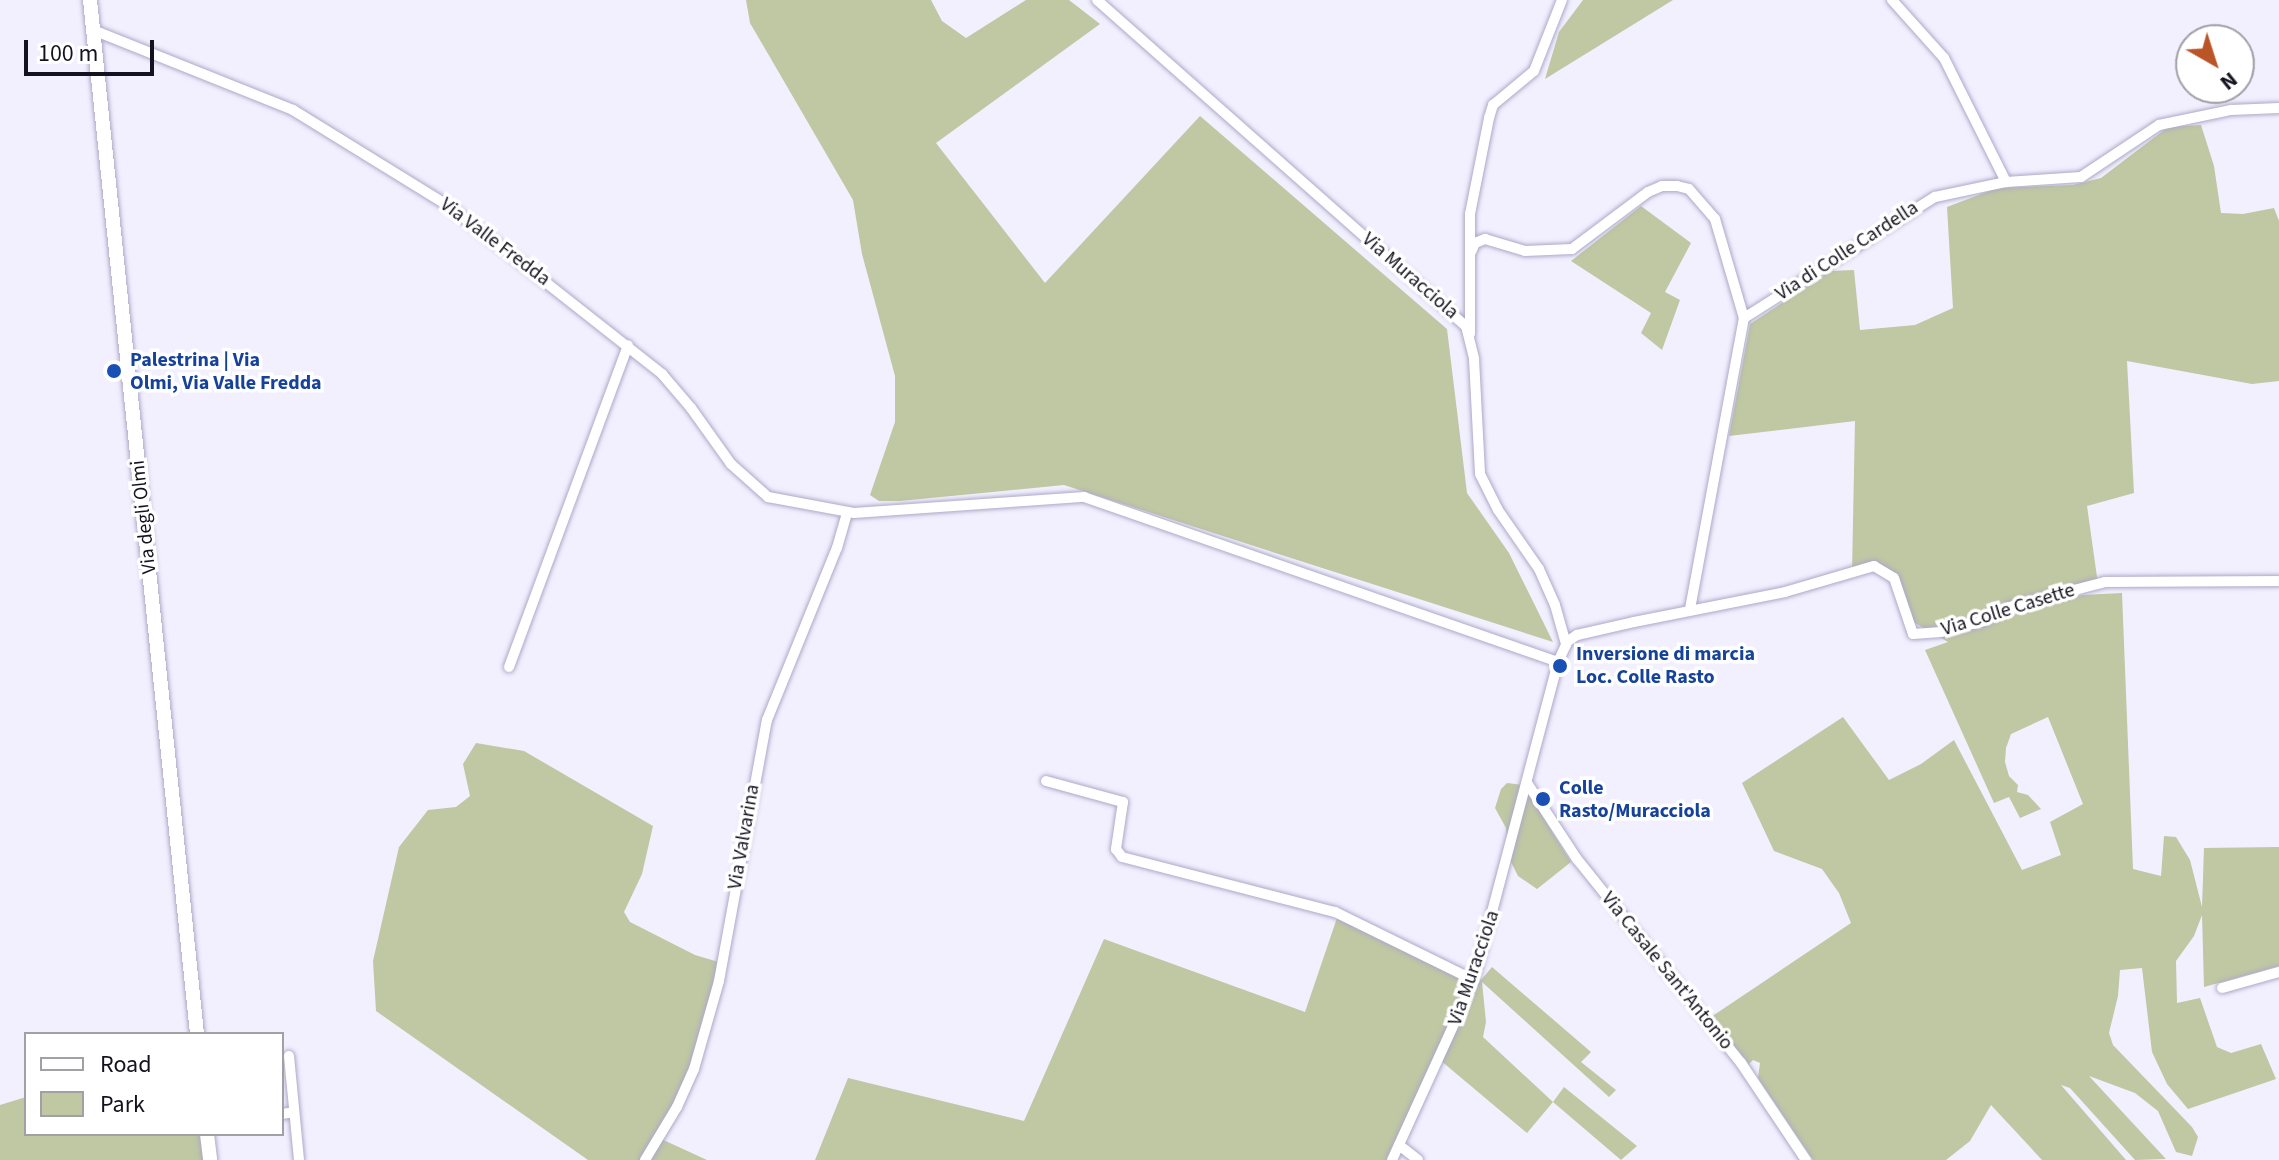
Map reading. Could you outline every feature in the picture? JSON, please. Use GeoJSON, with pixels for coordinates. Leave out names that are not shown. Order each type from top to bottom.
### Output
{"type":"FeatureCollection","features":[{"type":"Feature","properties":{"kind":"street","name":"Via degli Olmi"},"geometry":{"type":"LineString","coordinates":[[90,0],[197,1032]]}},
{"type":"Feature","properties":{"kind":"street","name":"Via Muracciola"},"geometry":{"type":"LineString","coordinates":[[1097,0],[1460,319],[1470,336],[1480,474],[1498,510],[1539,569],[1555,605],[1566,644],[1558,662],[1474,980],[1392,1160]]}},
{"type":"Feature","properties":{"kind":"street"},"geometry":{"type":"LineString","coordinates":[[1470,336],[1470,214],[1493,105],[1534,71],[1562,0]]}},
{"type":"Feature","properties":{"kind":"street"},"geometry":{"type":"LineString","coordinates":[[1892,0],[1944,58],[2006,182]]}},
{"type":"Feature","properties":{"kind":"street","name":"Via Valle Fredda"},"geometry":{"type":"LineString","coordinates":[[93,30],[258,94],[336,134],[457,212],[628,345],[672,385],[731,464],[760,492],[771,498],[847,513],[1084,497],[1558,662]]}},
{"type":"Feature","properties":{"kind":"street","name":"Via di Colle Cardella"},"geometry":{"type":"LineString","coordinates":[[1744,318],[1923,202],[1957,190],[2006,182],[2081,177],[2159,125],[2231,110],[2279,108]]}},
{"type":"Feature","properties":{"kind":"street"},"geometry":{"type":"LineString","coordinates":[[1471,252],[1475,243],[1485,239],[1525,251],[1572,249],[1648,192],[1662,186],[1677,186],[1689,189],[1715,219],[1744,318],[1690,609],[1577,635],[1566,644]]}},
{"type":"Feature","properties":{"kind":"street"},"geometry":{"type":"LineString","coordinates":[[509,667],[628,345]]}},
{"type":"Feature","properties":{"kind":"street","name":"Via Valvarina"},"geometry":{"type":"LineString","coordinates":[[645,1160],[677,1107],[694,1069],[719,981],[765,724],[840,540],[847,513]]}},
{"type":"Feature","properties":{"kind":"street","name":"Via Colle Casette"},"geometry":{"type":"LineString","coordinates":[[1690,609],[1785,592],[1874,566],[1894,578],[1913,634],[1941,632],[1984,621],[2009,607],[2105,582],[2279,581]]}},
{"type":"Feature","properties":{"kind":"street"},"geometry":{"type":"LineString","coordinates":[[1046,781],[1122,800],[1124,810],[1116,849],[1122,857],[1335,912],[1474,980]]}},
{"type":"Feature","properties":{"kind":"street","name":"Via Casale Sant'Antonio"},"geometry":{"type":"LineString","coordinates":[[1527,783],[1577,859],[1768,1099],[1806,1160]]}},
{"type":"Feature","properties":{"kind":"street"},"geometry":{"type":"LineString","coordinates":[[2222,988],[2279,972]]}},
{"type":"Feature","properties":{"kind":"street"},"geometry":{"type":"LineString","coordinates":[[289,1056],[299,1160]]}},
{"type":"Feature","properties":{"kind":"street"},"geometry":{"type":"LineString","coordinates":[[284,1114],[294,1112]]}},
{"type":"Feature","properties":{"kind":"street"},"geometry":{"type":"LineString","coordinates":[[207,1136],[210,1160]]}},
{"type":"Feature","properties":{"kind":"street"},"geometry":{"type":"LineString","coordinates":[[1399,1145],[1418,1160]]}},
{"type":"Feature","properties":{"kind":"green space"},"geometry":{"type":"Polygon","coordinates":[[[746,0],[931,0],[942,21],[966,38],[1026,0],[1069,0],[1100,24],[936,143],[1045,283],[1200,116],[1447,329],[1467,493],[1509,553],[1553,642],[1064,485],[900,501],[879,501],[870,495],[895,422],[895,376],[862,254],[853,200],[750,23],[746,0]]]}},
{"type":"Feature","properties":{"kind":"green space"},"geometry":{"type":"Polygon","coordinates":[[[1583,0],[1673,0],[1545,79],[1559,32],[1583,0]]]}},
{"type":"Feature","properties":{"kind":"green space"},"geometry":{"type":"Polygon","coordinates":[[[2201,125],[2214,166],[2221,213],[2243,214],[2274,208],[2279,221],[2279,381],[2252,384],[2127,361],[2134,493],[2087,506],[2098,584],[2021,613],[2082,595],[2122,593],[2133,869],[2161,876],[2164,836],[2176,837],[2190,860],[2202,907],[2204,848],[2279,847],[2279,966],[2204,987],[2202,915],[2194,936],[2176,961],[2177,1003],[2200,998],[2217,1047],[2231,1053],[2261,1044],[2276,1079],[2188,1109],[2167,1084],[2152,1052],[2142,968],[2120,970],[2118,996],[2109,1033],[2113,1045],[2192,1127],[2198,1137],[2192,1156],[2176,1152],[2158,1111],[2135,1093],[2089,1076],[2166,1159],[2135,1160],[2070,1088],[2061,1085],[2126,1160],[2042,1160],[1991,1105],[1970,1141],[1946,1160],[1813,1160],[1758,1078],[1760,1063],[1753,1060],[1749,1064],[1711,1017],[1851,923],[1839,893],[1822,869],[1774,851],[1742,783],[1843,717],[1889,780],[1921,764],[1954,740],[2022,870],[2061,855],[2050,822],[2083,804],[2048,717],[2011,734],[2006,748],[2005,762],[2009,776],[2018,785],[2017,792],[2028,795],[2041,809],[2020,818],[2009,797],[1994,803],[1925,650],[1948,642],[1908,619],[1893,578],[1878,567],[1852,572],[1855,421],[1729,436],[1750,324],[1830,271],[1854,270],[1860,330],[1915,325],[1953,308],[1947,207],[1997,188],[2073,185],[2101,178],[2168,127],[2201,125]]]}},
{"type":"Feature","properties":{"kind":"green space"},"geometry":{"type":"Polygon","coordinates":[[[1641,206],[1691,243],[1665,292],[1680,300],[1662,350],[1641,333],[1651,313],[1571,261],[1641,206]]]}},
{"type":"Feature","properties":{"kind":"green space"},"geometry":{"type":"Polygon","coordinates":[[[476,743],[524,751],[653,826],[642,874],[624,912],[630,922],[695,955],[722,963],[690,1080],[659,1138],[707,1160],[588,1160],[376,1011],[373,961],[399,847],[428,810],[456,807],[470,796],[463,764],[476,743]]]}},
{"type":"Feature","properties":{"kind":"green space"},"geometry":{"type":"Polygon","coordinates":[[[1507,783],[1523,785],[1571,862],[1537,889],[1518,876],[1509,858],[1506,828],[1495,808],[1501,789],[1507,783]]]}},
{"type":"Feature","properties":{"kind":"green space"},"geometry":{"type":"Polygon","coordinates":[[[1338,915],[1474,980],[1481,980],[1492,967],[1591,1052],[1581,1062],[1616,1090],[1609,1097],[1482,982],[1486,1022],[1483,1037],[1553,1102],[1527,1133],[1440,1060],[1392,1160],[815,1160],[848,1078],[1024,1121],[1104,939],[1305,1012],[1338,915]]]}},
{"type":"Feature","properties":{"kind":"green space"},"geometry":{"type":"Polygon","coordinates":[[[1564,1087],[1637,1146],[1621,1160],[1553,1102],[1564,1087]]]}},
{"type":"Feature","properties":{"kind":"green space"},"geometry":{"type":"Polygon","coordinates":[[[24,1098],[24,1136],[207,1136],[210,1160],[0,1160],[0,1105],[24,1098]]]}},
{"type":"Feature","properties":{"kind":"place","name":"Palestrina | Via Olmi, Via Valle Fredda"},"geometry":{"type":"Point","coordinates":[114,371]}},
{"type":"Feature","properties":{"kind":"place","name":"Inversione di marcia Loc. Colle Rasto"},"geometry":{"type":"Point","coordinates":[1560,666]}},
{"type":"Feature","properties":{"kind":"place","name":"Colle Rasto/Muracciola"},"geometry":{"type":"Point","coordinates":[1543,799]}}]}
